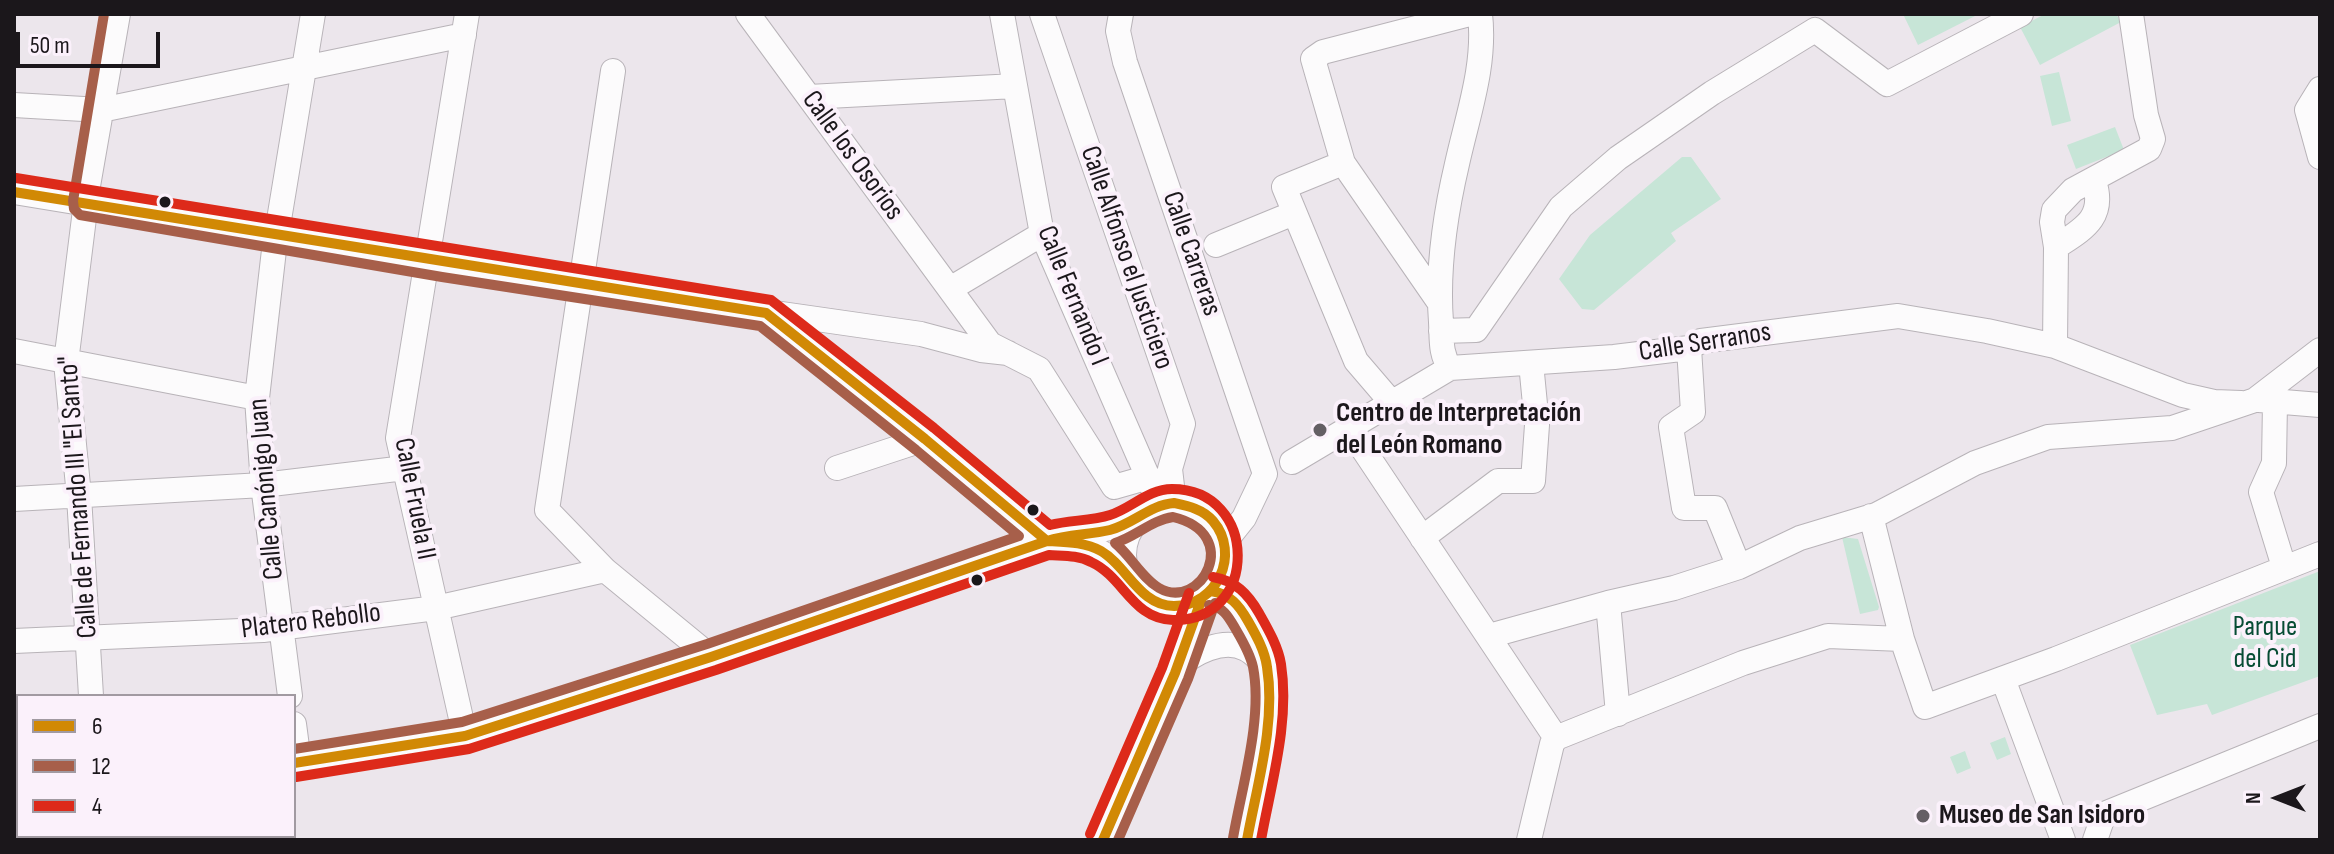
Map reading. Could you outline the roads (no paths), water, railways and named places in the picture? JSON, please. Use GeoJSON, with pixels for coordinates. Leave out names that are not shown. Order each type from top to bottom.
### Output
{"type":"FeatureCollection","features":[{"type":"Feature","properties":{"kind":"street","name":"Calle de Fernando III \"El Santo\""},"geometry":{"type":"LineString","coordinates":[[91,694],[79,496],[66,362],[87,203],[118,14]]}},
{"type":"Feature","properties":{"kind":"street","name":"Calle Canónigo Juan"},"geometry":{"type":"LineString","coordinates":[[290,694],[263,485],[257,398],[277,234],[313,14]]}},
{"type":"Feature","properties":{"kind":"street","name":"Calle los Osorios"},"geometry":{"type":"LineString","coordinates":[[748,14],[990,344],[1039,369],[1114,487],[1149,477]]}},
{"type":"Feature","properties":{"kind":"street","name":"Calle Fernando I"},"geometry":{"type":"LineString","coordinates":[[1002,14],[1042,234],[1149,477],[1167,504]]}},
{"type":"Feature","properties":{"kind":"street","name":"Calle Alfonso el Justiciero"},"geometry":{"type":"LineString","coordinates":[[1042,14],[1183,424],[1170,469],[1167,504]]}},
{"type":"Feature","properties":{"kind":"street","name":"Calle Carreras"},"geometry":{"type":"LineString","coordinates":[[1121,14],[1118,31],[1125,62],[1260,483]]}},
{"type":"Feature","properties":{"kind":"street"},"geometry":{"type":"LineString","coordinates":[[1470,14],[1323,52],[1313,59],[1343,163],[1440,318],[1476,330],[1561,207],[1618,158],[1712,93],[1815,30],[1887,84],[2021,14]]}},
{"type":"Feature","properties":{"kind":"street"},"geometry":{"type":"LineString","coordinates":[[1450,368],[1441,355],[1440,318],[1447,216],[1478,77],[1483,37],[1480,14]]}},
{"type":"Feature","properties":{"kind":"street"},"geometry":{"type":"LineString","coordinates":[[2055,346],[2054,210],[2073,190],[2149,149],[2153,139],[2146,115],[2131,14]]}},
{"type":"Feature","properties":{"kind":"street"},"geometry":{"type":"LineString","coordinates":[[14,105],[101,110],[306,68],[466,24]]}},
{"type":"Feature","properties":{"kind":"street","name":"Calle Fruela II"},"geometry":{"type":"LineString","coordinates":[[465,736],[398,438],[466,24]]}},
{"type":"Feature","properties":{"kind":"street"},"geometry":{"type":"LineString","coordinates":[[613,71],[547,510],[605,570],[711,657]]}},
{"type":"Feature","properties":{"kind":"street"},"geometry":{"type":"LineString","coordinates":[[809,97],[1015,86]]}},
{"type":"Feature","properties":{"kind":"street"},"geometry":{"type":"LineString","coordinates":[[2320,89],[2307,110],[2320,157]]}},
{"type":"Feature","properties":{"kind":"street"},"geometry":{"type":"LineString","coordinates":[[1343,163],[1284,187],[1356,361],[1392,403]]}},
{"type":"Feature","properties":{"kind":"street"},"geometry":{"type":"LineString","coordinates":[[2056,247],[2087,227],[2097,210],[2098,195],[2094,181]]}},
{"type":"Feature","properties":{"kind":"street"},"geometry":{"type":"LineString","coordinates":[[14,192],[580,285],[921,334],[1012,355]]}},
{"type":"Feature","properties":{"kind":"street"},"geometry":{"type":"LineString","coordinates":[[1216,245],[1294,213]]}},
{"type":"Feature","properties":{"kind":"street"},"geometry":{"type":"LineString","coordinates":[[921,334],[939,327],[952,311],[953,293],[1042,234]]}},
{"type":"Feature","properties":{"kind":"street"},"geometry":{"type":"LineString","coordinates":[[296,763],[465,736],[711,657],[1010,555],[1047,541],[1061,535],[1115,529],[1167,504],[1200,510],[1217,524],[1224,543],[1226,564],[1220,579],[1190,604],[1165,605],[1141,593],[1127,572],[1104,552],[1090,545],[1047,541],[766,313]]}},
{"type":"Feature","properties":{"kind":"street","name":"Calle Serranos"},"geometry":{"type":"LineString","coordinates":[[1206,515],[1450,368],[1614,357],[1689,348],[1701,341],[1898,316],[2055,346],[2183,395],[2214,402],[2320,405]]}},
{"type":"Feature","properties":{"kind":"street"},"geometry":{"type":"LineString","coordinates":[[1689,348],[1693,412],[1671,427],[1684,508],[1715,508],[1739,567]]}},
{"type":"Feature","properties":{"kind":"street"},"geometry":{"type":"LineString","coordinates":[[1484,630],[1674,588],[1739,567],[1800,538],[1871,516],[1975,463],[2048,437],[2172,428],[2257,402],[2320,350]]}},
{"type":"Feature","properties":{"kind":"street"},"geometry":{"type":"LineString","coordinates":[[14,351],[257,398]]}},
{"type":"Feature","properties":{"kind":"street"},"geometry":{"type":"LineString","coordinates":[[1422,538],[1498,481],[1533,481],[1537,425],[1531,363]]}},
{"type":"Feature","properties":{"kind":"street"},"geometry":{"type":"LineString","coordinates":[[2257,402],[2274,463],[2261,492],[2284,567]]}},
{"type":"Feature","properties":{"kind":"street"},"geometry":{"type":"LineString","coordinates":[[1349,428],[1554,741],[1529,840]]}},
{"type":"Feature","properties":{"kind":"street"},"geometry":{"type":"LineString","coordinates":[[837,468],[925,439]]}},
{"type":"Feature","properties":{"kind":"street"},"geometry":{"type":"LineString","coordinates":[[1318,446],[1363,449]]}},
{"type":"Feature","properties":{"kind":"street"},"geometry":{"type":"LineString","coordinates":[[14,499],[263,485],[405,468]]}},
{"type":"Feature","properties":{"kind":"street"},"geometry":{"type":"LineString","coordinates":[[1224,543],[1244,518],[1260,483]]}},
{"type":"Feature","properties":{"kind":"street"},"geometry":{"type":"LineString","coordinates":[[1871,516],[1902,639],[1925,707],[2056,659],[2320,554]]}},
{"type":"Feature","properties":{"kind":"street"},"geometry":{"type":"LineString","coordinates":[[1127,572],[1124,545],[1136,521]]}},
{"type":"Feature","properties":{"kind":"street","name":"Platero Rebollo"},"geometry":{"type":"LineString","coordinates":[[14,641],[263,630],[436,608],[605,570]]}},
{"type":"Feature","properties":{"kind":"street"},"geometry":{"type":"LineString","coordinates":[[1200,593],[1223,592],[1234,599],[1256,637],[1267,666],[1268,707],[1247,840]]}},
{"type":"Feature","properties":{"kind":"street"},"geometry":{"type":"LineString","coordinates":[[1103,840],[1176,669],[1200,593]]}},
{"type":"Feature","properties":{"kind":"street"},"geometry":{"type":"LineString","coordinates":[[1608,603],[1618,714]]}},
{"type":"Feature","properties":{"kind":"street"},"geometry":{"type":"LineString","coordinates":[[1165,605],[1179,632],[1181,643],[1176,669]]}},
{"type":"Feature","properties":{"kind":"street"},"geometry":{"type":"LineString","coordinates":[[1554,741],[1743,663],[1828,636],[1902,639]]}},
{"type":"Feature","properties":{"kind":"street"},"geometry":{"type":"LineString","coordinates":[[1176,669],[1191,655],[1221,645],[1245,648],[1267,666]]}},
{"type":"Feature","properties":{"kind":"street"},"geometry":{"type":"LineString","coordinates":[[2003,679],[2063,840]]}},
{"type":"Feature","properties":{"kind":"street"},"geometry":{"type":"LineString","coordinates":[[2095,840],[2104,814],[2320,726]]}},
{"type":"Feature","properties":{"kind":"place","name":"Centro de Interpretación del León Romano"},"geometry":{"type":"Point","coordinates":[1320,430]}},
{"type":"Feature","properties":{"kind":"place","name":"Museo de San Isidoro"},"geometry":{"type":"Point","coordinates":[1923,816]}},
{"type":"Feature","properties":{"kind":"park label","name":"Parque del Cid"},"geometry":{"type":"Point","coordinates":[2265,644]}}]}
